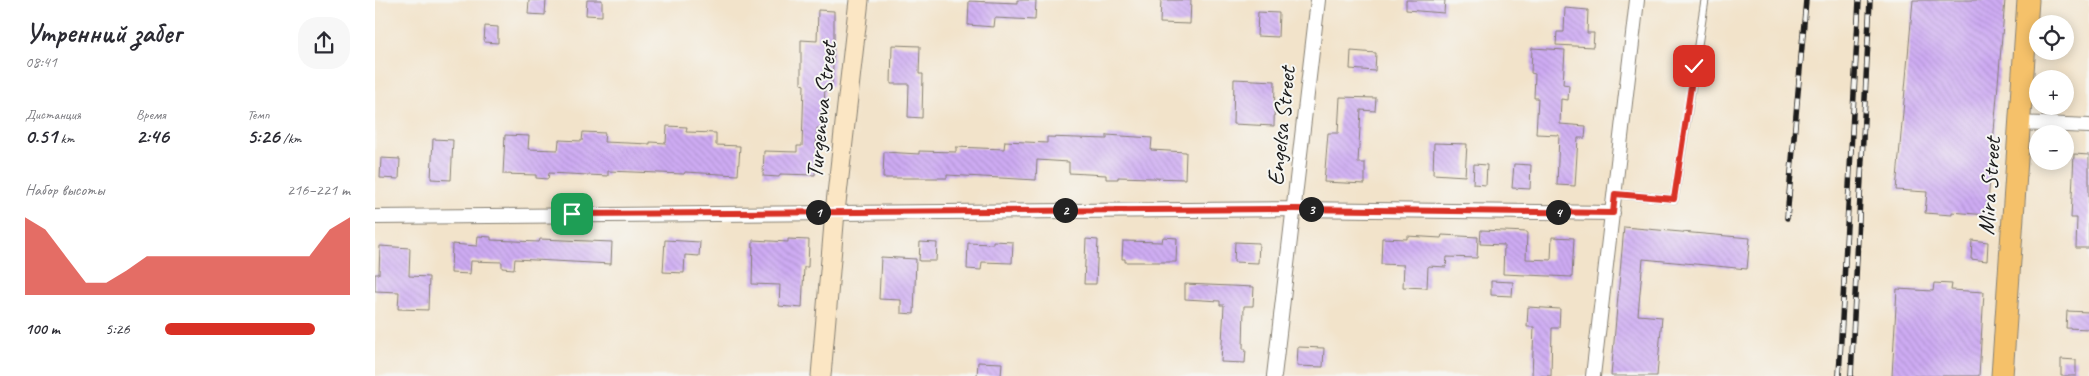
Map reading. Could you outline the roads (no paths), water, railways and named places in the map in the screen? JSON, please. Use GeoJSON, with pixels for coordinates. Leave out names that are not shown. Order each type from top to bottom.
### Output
{"type":"FeatureCollection","features":[{"type":"Feature","properties":{"kind":"main road","name":"Turgeneva Street"},"geometry":{"type":"LineString","coordinates":[[821,376],[835,212],[859,0]]}},
{"type":"Feature","properties":{"kind":"main road","name":"Mira Street"},"geometry":{"type":"LineString","coordinates":[[2002,376],[2028,0]]}},
{"type":"Feature","properties":{"kind":"street","name":"Engelsa Street"},"geometry":{"type":"LineString","coordinates":[[1274,376],[1295,209],[1317,0]]}},
{"type":"Feature","properties":{"kind":"street"},"geometry":{"type":"LineString","coordinates":[[1593,376],[1637,0]]}},
{"type":"Feature","properties":{"kind":"street"},"geometry":{"type":"LineString","coordinates":[[2019,124],[2089,126]]}},
{"type":"Feature","properties":{"kind":"street"},"geometry":{"type":"LineString","coordinates":[[375,217],[1295,209],[1613,213]]}},
{"type":"Feature","properties":{"kind":"lane"},"geometry":{"type":"LineString","coordinates":[[1615,194],[1674,199],[1705,0]]}},
{"type":"Feature","properties":{"kind":"railway"},"geometry":{"type":"LineString","coordinates":[[1787,218],[1806,0]]}},
{"type":"Feature","properties":{"kind":"railway"},"geometry":{"type":"LineString","coordinates":[[1839,376],[1859,0]]}},
{"type":"Feature","properties":{"kind":"railway"},"geometry":{"type":"LineString","coordinates":[[1851,376],[1870,0]]}}]}
